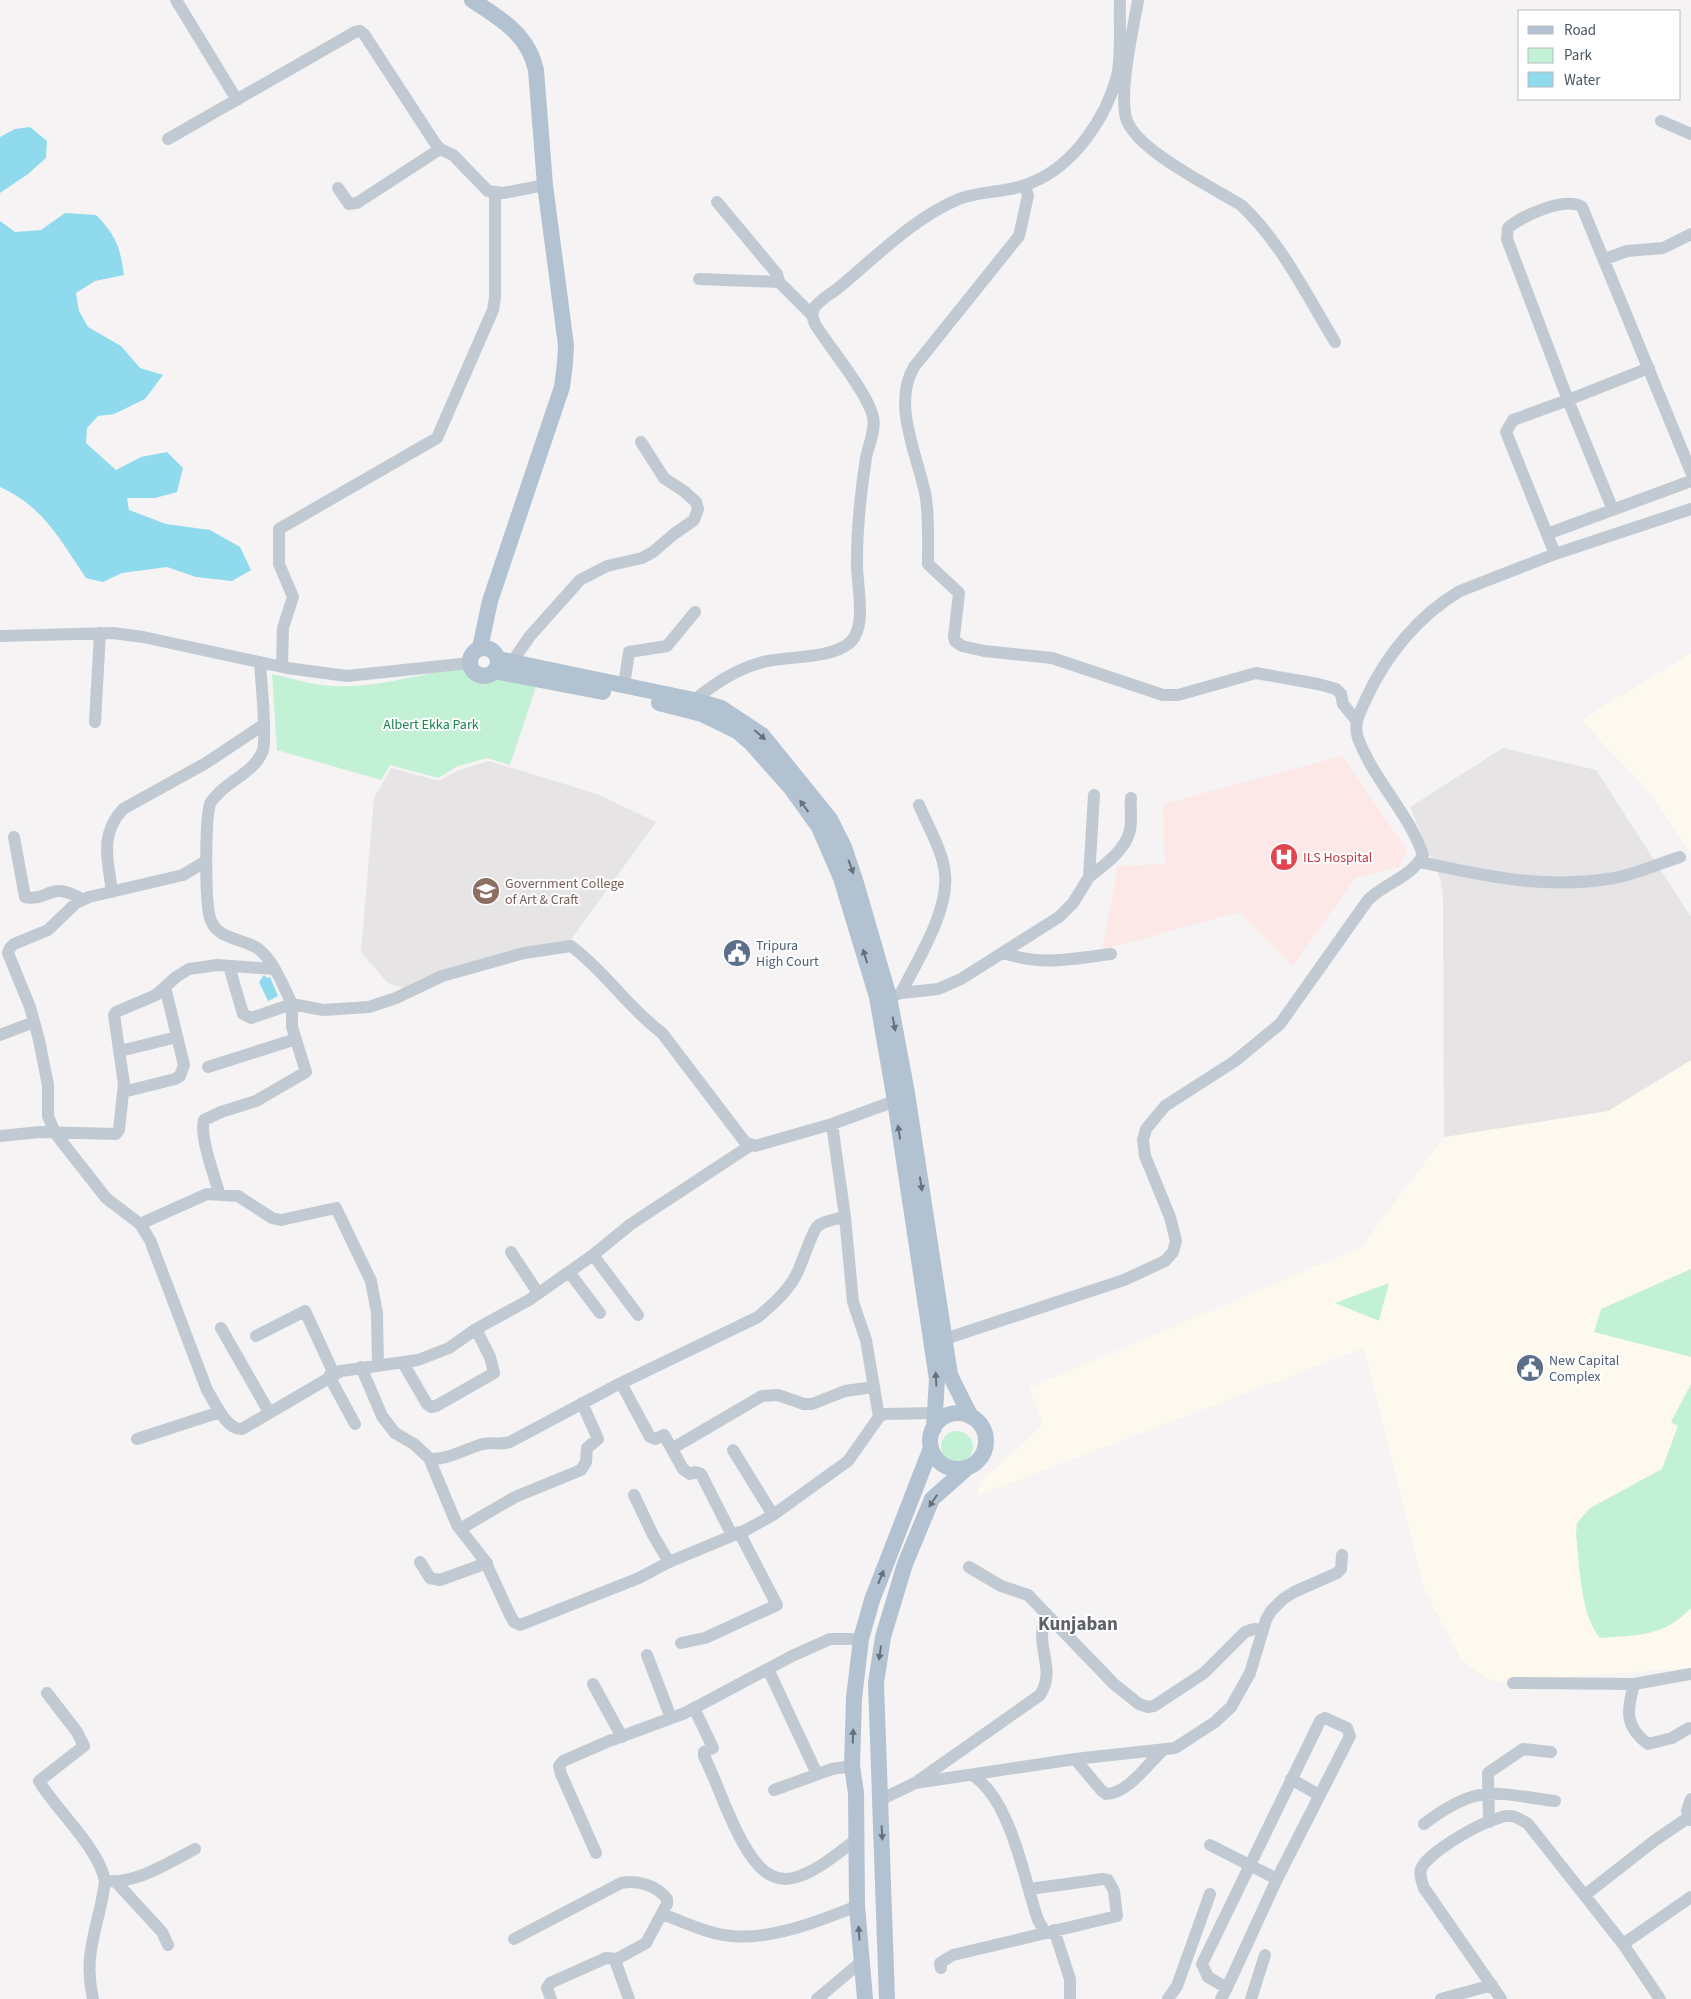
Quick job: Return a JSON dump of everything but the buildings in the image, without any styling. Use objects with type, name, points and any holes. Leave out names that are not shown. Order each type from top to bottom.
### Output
[{"type":"main road","points":[[472,0],[512,28],[533,56],[536,70],[545,186],[566,345],[566,364],[562,387],[490,601],[480,648]]},
{"type":"main road","points":[[887,1999],[876,1683],[883,1637],[905,1564],[932,1498],[968,1467],[976,1463],[985,1447],[983,1430],[972,1417],[950,1375],[907,1092],[895,995],[844,847],[830,819],[762,736],[721,708],[694,700],[624,685],[501,664],[486,675],[477,674],[470,663],[474,652],[480,648],[489,649],[501,664],[702,714],[737,731],[763,756],[791,788],[819,827],[832,852],[877,997],[895,1101],[937,1379],[934,1420],[930,1441],[931,1448],[941,1464],[949,1468],[968,1467]]},
{"type":"main road","points":[[934,1420],[939,1421],[954,1414],[972,1417]]},
{"type":"main road","points":[[865,1999],[857,1906],[856,1793],[852,1766],[854,1698],[861,1639],[872,1600],[931,1448]]},
{"type":"street","points":[[176,0],[237,100]]},
{"type":"street","points":[[812,315],[819,301],[932,214],[957,200],[975,194],[1025,185],[1057,168],[1080,145],[1100,116],[1118,74],[1120,0]]},
{"type":"street","points":[[1138,0],[1124,89],[1126,117],[1132,130],[1145,146],[1241,205],[1253,216],[1292,272],[1335,342]]},
{"type":"street","points":[[168,139],[354,32],[360,31],[364,34],[440,149],[453,155],[482,186],[495,193],[545,186]]},
{"type":"street","points":[[1661,121],[1691,134]]},
{"type":"street","points":[[338,188],[350,204],[357,203],[440,149]]},
{"type":"street","points":[[1025,185],[1028,196],[1019,236],[914,368],[906,388],[909,428],[926,499],[928,564],[959,593],[955,641],[962,646],[984,651],[1052,658],[1170,696],[1256,673],[1318,684],[1336,689],[1341,694],[1343,704],[1356,720]]},
{"type":"street","points":[[282,667],[283,628],[293,597],[279,564],[279,529],[437,438],[493,310],[495,297],[495,193]]},
{"type":"street","points":[[694,700],[735,671],[764,662],[837,650],[848,644],[857,635],[860,622],[857,560],[859,531],[864,471],[874,423],[865,399],[821,334],[812,315],[779,282],[777,274],[718,202]]},
{"type":"street","points":[[1613,510],[1568,400],[1507,239],[1508,228],[1517,220],[1563,203],[1576,202],[1586,213],[1691,472]]},
{"type":"street","points":[[1605,259],[1626,251],[1663,248],[1691,234]]},
{"type":"street","points":[[699,279],[779,282]]},
{"type":"street","points":[[1555,554],[1506,432],[1513,420],[1649,368]]},
{"type":"street","points":[[501,664],[530,636],[580,580],[606,566],[642,558],[653,552],[694,520],[698,509],[696,502],[664,478],[641,442]]},
{"type":"street","points":[[1547,534],[1691,481]]},
{"type":"street","points":[[945,1338],[1124,1280],[1165,1261],[1173,1252],[1176,1241],[1170,1218],[1145,1156],[1143,1140],[1146,1129],[1165,1106],[1235,1061],[1280,1024],[1368,900],[1376,892],[1408,873],[1420,862],[1423,855],[1418,839],[1369,763],[1357,736],[1356,720],[1377,674],[1405,639],[1436,607],[1460,591],[1555,554],[1691,509]]},
{"type":"street","points":[[624,685],[629,652],[667,646],[695,612]]},
{"type":"street","points":[[0,636],[100,633],[143,636],[260,663],[347,676],[470,663]]},
{"type":"street","points":[[95,722],[100,633]]},
{"type":"street","points":[[219,1194],[202,1125],[204,1120],[221,1112],[256,1101],[303,1074],[306,1068],[292,1026],[292,1004],[274,969],[261,951],[253,945],[222,934],[214,928],[210,917],[206,862],[210,804],[217,794],[244,773],[262,750],[263,725],[260,663]]},
{"type":"street","points":[[112,892],[107,836],[116,816],[123,809],[206,763],[263,725]]},
{"type":"street","points":[[1089,877],[1094,795]]},
{"type":"street","points":[[895,995],[938,989],[962,979],[1059,917],[1073,904],[1089,877],[1111,859],[1126,840],[1130,830],[1130,798]]},
{"type":"street","points":[[895,995],[932,929],[944,889],[945,875],[942,860],[919,805]]},
{"type":"street","points":[[14,837],[25,897],[61,890],[70,892],[83,900]]},
{"type":"street","points":[[1420,862],[1508,880],[1556,884],[1615,878],[1680,857]]},
{"type":"street","points":[[206,862],[183,875],[112,892],[76,903],[48,930],[10,948],[8,953],[19,976],[46,1066],[48,1116],[54,1133],[106,1198],[140,1224],[150,1240],[207,1390],[220,1412],[233,1427],[239,1429],[332,1375],[361,1367],[418,1360],[449,1348],[476,1329],[538,1294],[631,1224],[751,1145]]},
{"type":"street","points":[[229,966],[243,1014],[251,1018],[292,1004],[323,1010],[369,1007],[396,998],[442,976],[524,953],[571,946],[593,962],[647,1021],[662,1033],[745,1142],[751,1145],[755,1146],[832,1124],[895,1101]]},
{"type":"street","points":[[1004,953],[1023,960],[1040,962],[1111,954]]},
{"type":"street","points":[[0,1136],[54,1133],[116,1134],[119,1130],[123,1092],[120,1051],[114,1015],[116,1012],[156,995],[189,969],[217,965],[274,969]]},
{"type":"street","points":[[123,1092],[180,1076],[184,1065],[165,987]]},
{"type":"street","points":[[0,1035],[34,1022]]},
{"type":"street","points":[[120,1051],[177,1037]]},
{"type":"street","points":[[208,1067],[296,1039]]},
{"type":"street","points":[[832,1124],[845,1217],[853,1302],[866,1340],[880,1417]]},
{"type":"street","points":[[140,1224],[198,1196],[219,1194],[245,1199],[272,1218],[281,1220],[336,1208],[371,1281],[376,1313],[378,1365]]},
{"type":"street","points":[[429,1458],[439,1458],[485,1444],[498,1445],[510,1442],[621,1383],[758,1316],[774,1304],[795,1278],[806,1255],[813,1232],[818,1225],[845,1217]]},
{"type":"street","points":[[511,1252],[538,1294]]},
{"type":"street","points":[[592,1255],[638,1315]]},
{"type":"street","points":[[569,1272],[600,1313]]},
{"type":"street","points":[[256,1336],[304,1311],[355,1424]]},
{"type":"street","points":[[221,1328],[269,1412]]},
{"type":"street","points":[[403,1363],[427,1404],[431,1407],[436,1406],[494,1373],[490,1358],[476,1329]]},
{"type":"street","points":[[361,1367],[382,1416],[395,1433],[414,1444],[429,1458],[460,1529],[487,1564],[510,1615],[514,1622],[520,1625],[639,1578],[669,1562],[736,1534],[773,1515],[848,1461],[880,1417],[885,1414],[934,1420]]},
{"type":"street","points":[[621,1383],[650,1437],[656,1439],[664,1435],[684,1470],[690,1474],[695,1472],[701,1474],[777,1605],[706,1638],[681,1644]]},
{"type":"street","points":[[673,1448],[762,1396],[778,1395],[804,1404],[812,1404],[845,1391],[874,1387]]},
{"type":"street","points":[[460,1529],[514,1497],[580,1470],[586,1462],[587,1448],[598,1439],[582,1403]]},
{"type":"street","points":[[137,1439],[220,1412]]},
{"type":"street","points":[[732,1450],[773,1515]]},
{"type":"street","points":[[634,1496],[669,1562]]},
{"type":"street","points":[[915,1783],[972,1776],[1075,1759],[1162,1751],[1184,1743],[1214,1722],[1231,1707],[1250,1673],[1262,1630],[1271,1611],[1283,1599],[1337,1573],[1341,1569],[1342,1555]]},
{"type":"street","points":[[420,1562],[430,1578],[440,1580],[487,1564]]},
{"type":"street","points":[[970,1568],[1001,1586],[1028,1595],[1114,1684],[1139,1704],[1148,1707],[1154,1706],[1204,1673],[1246,1632],[1254,1629],[1262,1630]]},
{"type":"street","points":[[880,1800],[915,1783],[1040,1695],[1045,1687],[1047,1677],[1042,1636],[1046,1612]]},
{"type":"street","points":[[596,1853],[559,1766],[563,1761],[694,1708],[830,1639],[861,1639]]},
{"type":"street","points":[[647,1655],[671,1718]]},
{"type":"street","points":[[768,1669],[817,1774]]},
{"type":"street","points":[[1513,1683],[1634,1684],[1691,1674]]},
{"type":"street","points":[[593,1684],[622,1736]]},
{"type":"street","points":[[1634,1684],[1628,1712],[1636,1733],[1642,1740],[1648,1744],[1656,1743],[1689,1728]]},
{"type":"street","points":[[47,1693],[78,1732],[84,1746],[39,1781],[85,1843],[110,1882],[162,1932],[168,1945]]},
{"type":"street","points":[[694,1708],[713,1748],[704,1752],[704,1756],[744,1842],[758,1865],[767,1873],[780,1879],[794,1878],[823,1863],[856,1840]]},
{"type":"street","points":[[1325,1718],[1347,1728],[1350,1736],[1277,1879],[1224,1993],[1208,1977],[1202,1964],[1291,1779],[1321,1719],[1325,1718]]},
{"type":"street","points":[[1489,1822],[1488,1773],[1524,1749],[1551,1752]]},
{"type":"street","points":[[1075,1759],[1101,1790],[1106,1794],[1112,1794],[1127,1785],[1162,1751]]},
{"type":"street","points":[[774,1790],[817,1774],[852,1766]]},
{"type":"street","points":[[972,1776],[979,1780],[988,1791],[1003,1816],[1038,1920],[1049,1931],[1070,1979],[1070,1999]]},
{"type":"street","points":[[1291,1779],[1319,1795]]},
{"type":"street","points":[[1424,1824],[1453,1804],[1488,1792],[1555,1801]]},
{"type":"street","points":[[1584,1895],[1654,1841],[1690,1819],[1687,1811],[1691,1799]]},
{"type":"street","points":[[1502,1999],[1424,1888],[1420,1878],[1421,1869],[1426,1860],[1439,1850],[1489,1822],[1510,1816],[1528,1824],[1623,1944],[1660,1999]]},
{"type":"street","points":[[1210,1845],[1277,1879]]},
{"type":"street","points":[[110,1882],[152,1870],[195,1849]]},
{"type":"street","points":[[941,1968],[940,1962],[944,1958],[1049,1931],[1117,1917],[1114,1891],[1111,1884],[1102,1878],[1029,1889]]},
{"type":"street","points":[[514,1939],[621,1883],[636,1880],[664,1895],[667,1904],[646,1943],[617,1959],[606,1958],[550,1983],[547,1988],[551,1999]]},
{"type":"street","points":[[93,1999],[90,1952],[110,1882]]},
{"type":"street","points":[[1168,1999],[1177,1986],[1210,1894]]},
{"type":"street","points":[[1623,1944],[1691,1897]]},
{"type":"street","points":[[662,1914],[722,1934],[750,1937],[808,1924],[857,1906]]},
{"type":"street","points":[[1251,1999],[1265,1955]]},
{"type":"street","points":[[617,1959],[616,1963],[629,1999]]},
{"type":"street","points":[[817,1999],[861,1962]]},
{"type":"street","points":[[1441,1999],[1492,1985]]},
{"type":"shaded area","points":[[1691,653],[1691,854],[1648,791],[1581,720]]},
{"type":"shaded area","points":[[1503,748],[1596,770],[1691,917],[1691,1060],[1608,1111],[1444,1137],[1443,896],[1441,881],[1410,807]]},
{"type":"shaded area","name":"ILS Hospital","points":[[1342,756],[1407,850],[1399,867],[1355,878],[1293,966],[1239,912],[1102,950],[1118,866],[1165,864],[1163,804]]},
{"type":"shaded area","name":"Government College of Art & Craft","points":[[489,761],[597,794],[656,822],[570,941],[403,988],[388,983],[361,952],[374,798],[391,768],[439,781],[459,770]]},
{"type":"shaded area","name":"New Capital Complex","points":[[1691,1060],[1691,1668],[1494,1682],[1463,1662],[1424,1590],[1364,1348],[977,1496],[979,1483],[1043,1425],[1029,1388],[1361,1247],[1444,1137],[1608,1111]]},
{"type":"green space","name":"Albert Ekka Park","points":[[484,667],[538,681],[510,765],[487,758],[458,766],[438,778],[390,765],[381,780],[277,750],[272,674],[317,684],[351,686],[389,682],[465,668]]},
{"type":"green space","points":[[1691,1269],[1691,1357],[1594,1332],[1601,1309]]},
{"type":"green space","points":[[1389,1283],[1379,1321],[1335,1303]]},
{"type":"green space","points":[[1691,1384],[1691,1608],[1671,1624],[1649,1633],[1600,1638],[1588,1616],[1582,1590],[1576,1535],[1577,1523],[1590,1508],[1662,1469],[1678,1426],[1671,1422]]},
{"type":"green space","points":[[957,1431],[969,1435],[973,1447],[969,1459],[957,1463],[945,1459],[941,1447],[945,1435]]},
{"type":"water","points":[[30,127],[47,141],[46,158],[28,174],[0,193],[0,137],[15,129]]},
{"type":"water","points":[[65,213],[96,215],[113,235],[121,257],[124,275],[95,281],[76,293],[79,311],[88,327],[121,346],[140,368],[163,375],[145,399],[114,414],[98,416],[87,428],[86,443],[116,470],[141,457],[167,452],[183,468],[177,492],[155,498],[127,498],[129,510],[166,524],[210,530],[240,547],[251,570],[232,581],[196,577],[167,567],[122,573],[103,582],[86,578],[59,538],[40,515],[28,504],[0,487],[0,221],[15,232],[41,230]]},
{"type":"water","points":[[264,975],[267,978],[270,977],[278,996],[268,1001],[259,982]]},
{"type":"place","name":"ILS Hospital","points":[[1284,857]]},
{"type":"place","name":"Government College of Art & Craft","points":[[486,891]]},
{"type":"place","name":"Tripura High Court","points":[[737,953]]},
{"type":"place","name":"New Capital Complex","points":[[1530,1368]]},
{"type":"district","name":"Kunjaban","points":[[1078,1623]]}]
